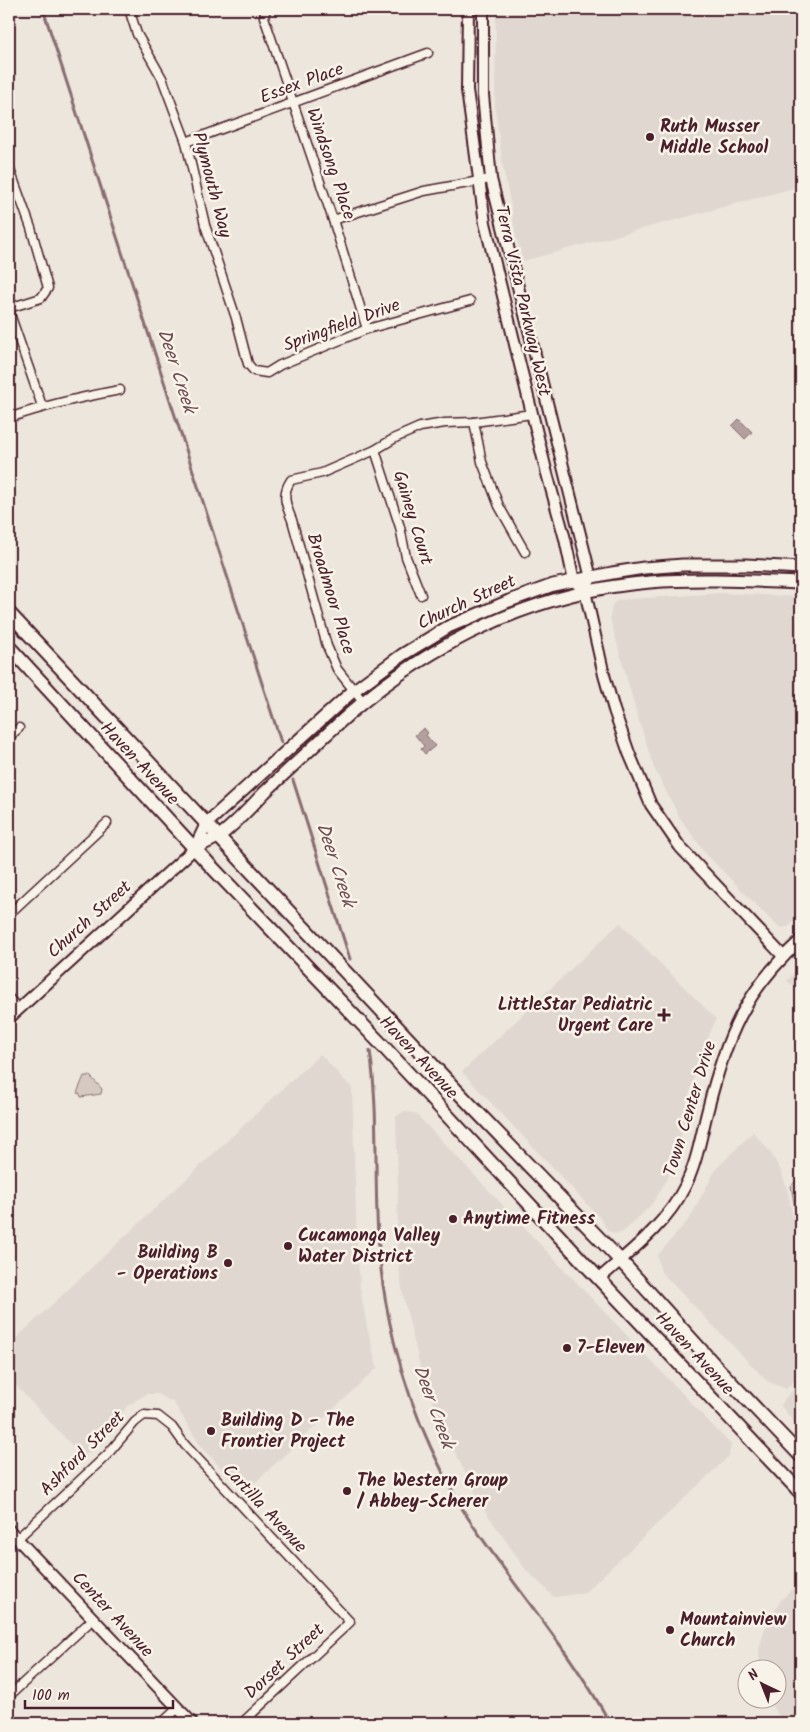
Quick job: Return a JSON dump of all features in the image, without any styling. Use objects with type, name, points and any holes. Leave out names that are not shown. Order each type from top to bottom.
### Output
[{"type":"main road","name":"Church Street","points":[[195,848],[208,824],[353,691],[402,654],[448,627],[552,585],[644,568],[683,565],[746,565],[801,568]]},
{"type":"main road","name":"Church Street","points":[[195,848],[219,836],[363,702],[416,663],[463,636],[497,620],[534,606],[585,591],[650,582],[801,583]]},
{"type":"main road","name":"Haven Avenue","points":[[9,613],[456,1091],[620,1260],[721,1372],[801,1456]]},
{"type":"main road","name":"Haven Avenue","points":[[9,647],[73,718],[801,1493]]},
{"type":"street","name":"Plymouth Way","points":[[129,9],[137,34],[162,78],[186,142],[204,225],[236,318],[248,364],[254,371]]},
{"type":"street","name":"Windsong Place","points":[[266,9],[264,17],[333,220],[367,329]]},
{"type":"street","name":"Terra Vista Parkway West","points":[[468,9],[467,90],[485,223],[532,414],[566,538],[574,581]]},
{"type":"street","name":"Terra Vista Parkway West","points":[[483,9],[483,95],[492,178],[591,578]]},
{"type":"street","name":"Essex Place","points":[[186,142],[428,53]]},
{"type":"street","points":[[9,168],[31,228],[48,288],[41,298],[9,309],[42,406]]},
{"type":"street","points":[[333,220],[424,191],[492,178]]},
{"type":"street","name":"Springfield Drive","points":[[254,371],[267,373],[280,365],[367,329],[470,301]]},
{"type":"street","points":[[9,418],[42,406],[120,390]]},
{"type":"street","points":[[375,450],[395,438],[420,427],[532,414]]},
{"type":"street","points":[[474,422],[482,462],[499,506],[525,552]]},
{"type":"street","name":"Broadmoor Place","points":[[363,702],[337,669],[327,646],[292,520],[285,502],[286,488],[291,480],[322,473],[375,450]]},
{"type":"street","name":"Gainey Court","points":[[375,450],[400,527],[406,557],[421,595]]},
{"type":"street","points":[[585,591],[591,578]]},
{"type":"street","points":[[574,581],[585,591],[604,676],[614,710],[629,753],[651,805],[680,847],[783,956]]},
{"type":"street","points":[[9,737],[19,728]]},
{"type":"street","points":[[9,914],[106,823]]},
{"type":"street","name":"Church Street","points":[[9,1018],[195,848]]},
{"type":"street","name":"Town Center Drive","points":[[599,1279],[660,1222],[676,1203],[685,1188],[696,1160],[717,1070],[731,1033],[753,994],[783,956],[801,940]]},
{"type":"street","points":[[9,998],[18,1009]]},
{"type":"street","name":"Ashford Street","points":[[13,1538],[108,1455],[135,1422],[144,1415],[158,1416]]},
{"type":"street","name":"Cartilla Avenue","points":[[158,1416],[172,1427],[185,1446],[350,1622]]},
{"type":"street","name":"Center Avenue","points":[[9,1530],[13,1538],[192,1723]]},
{"type":"street","points":[[9,1696],[93,1619]]},
{"type":"street","name":"Dorset Street","points":[[242,1723],[350,1622]]},
{"type":"street","points":[[162,1723],[178,1708]]},
{"type":"shaded area","name":"Ruth Musser Middle School","points":[[496,9],[801,9],[801,186],[523,261],[515,233],[503,167],[495,107]]},
{"type":"shaded area","points":[[739,419],[752,432],[745,439],[732,426]]},
{"type":"shaded area","points":[[722,593],[801,597],[801,916],[789,926],[782,928],[775,924],[706,854],[680,818],[654,768],[610,618],[612,605],[618,600]]},
{"type":"shaded area","points":[[424,728],[428,733],[426,735],[435,746],[425,754],[421,749],[424,746],[415,735]]},
{"type":"shaded area","points":[[620,923],[716,1019],[702,1052],[687,1102],[684,1125],[668,1177],[648,1208],[623,1232],[616,1234],[608,1231],[601,1219],[462,1072]]},
{"type":"shaded area","points":[[801,965],[801,992],[787,981]]},
{"type":"shaded area","name":"Cucamonga Valley Water District","points":[[320,1054],[352,1088],[360,1288],[377,1368],[245,1492],[202,1448],[174,1403],[158,1394],[146,1394],[127,1406],[112,1428],[83,1457],[9,1378],[9,1345]]},
{"type":"shaded area","points":[[84,1076],[90,1076],[102,1089],[101,1094],[81,1097],[77,1093]]},
{"type":"shaded area","points":[[404,1111],[416,1114],[731,1445],[729,1456],[584,1593],[554,1597],[526,1570],[481,1505],[453,1448],[423,1379],[403,1295],[397,1253],[396,1117]]},
{"type":"shaded area","points":[[753,1132],[770,1152],[781,1171],[788,1192],[793,1219],[801,1236],[801,1375],[786,1389],[767,1381],[661,1272],[657,1256],[690,1218],[716,1169]]},
{"type":"shaded area","points":[[801,1176],[801,1233],[791,1186]]},
{"type":"shaded area","points":[[801,1382],[801,1431],[781,1406],[785,1398]]},
{"type":"shaded area","points":[[801,1581],[801,1723],[784,1723],[775,1710],[788,1710],[788,1660],[760,1660],[759,1650],[764,1631],[781,1600]]},
{"type":"waterway","name":"Deer Creek","points":[[43,9],[281,742]]},
{"type":"waterway","name":"Deer Creek","points":[[293,780],[350,959]]},
{"type":"waterway","name":"Deer Creek","points":[[370,1051],[373,1074],[380,1263],[395,1344],[411,1398],[431,1448],[463,1510],[560,1644],[610,1723]]},
{"type":"place","name":"Ruth Musser Middle School","points":[[650,137]]},
{"type":"place","name":"LittleStar Pediatric Urgent Care","points":[[664,1015]]},
{"type":"place","name":"Anytime Fitness","points":[[453,1219]]},
{"type":"place","name":"Cucamonga Valley Water District","points":[[288,1246]]},
{"type":"place","name":"Building B - Operations","points":[[228,1263]]},
{"type":"place","name":"7-Eleven","points":[[567,1348]]},
{"type":"place","name":"Building D - The Frontier Project","points":[[211,1431]]},
{"type":"place","name":"The Western Group / Abbey-Scherer","points":[[347,1491]]},
{"type":"place","name":"Mountainview Church","points":[[670,1630]]}]
